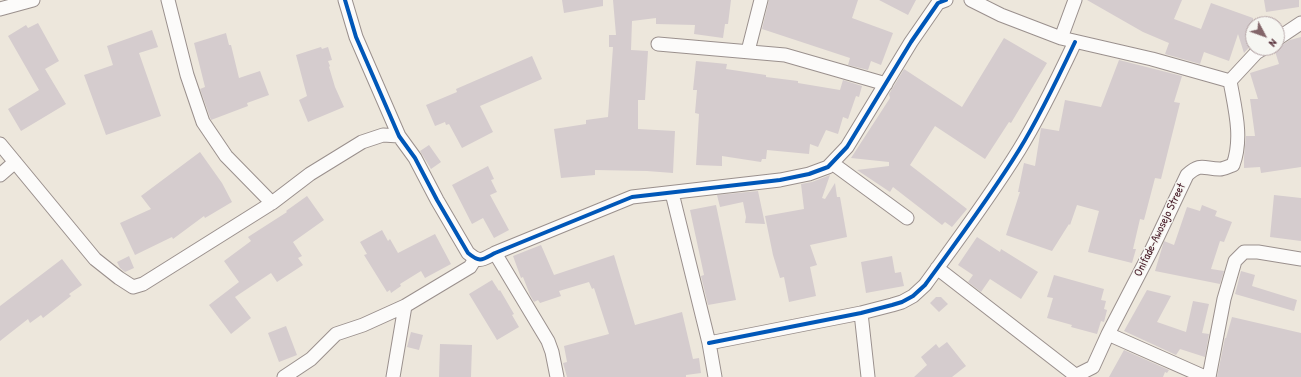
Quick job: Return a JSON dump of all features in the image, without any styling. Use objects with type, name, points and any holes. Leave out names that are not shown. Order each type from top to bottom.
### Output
[{"type":"street","points":[[0,9],[33,0]]},
{"type":"street","points":[[168,0],[187,75],[203,122],[226,156],[272,203]]},
{"type":"street","points":[[345,0],[356,37],[399,136],[415,158],[437,200],[468,253],[475,259],[482,260],[495,253],[632,197],[780,180],[810,174],[828,167],[847,147],[911,42],[938,3],[946,0]]},
{"type":"street","points":[[748,51],[761,0]]},
{"type":"street","points":[[971,0],[1001,15],[1061,38],[1152,59],[1230,81],[1253,56]]},
{"type":"street","points":[[1061,38],[1075,0]]},
{"type":"street","points":[[1285,34],[1301,23]]},
{"type":"street","points":[[709,342],[860,313],[902,302],[913,296],[925,285],[992,192],[1020,149],[1054,86],[1075,42]]},
{"type":"street","points":[[658,44],[785,55],[886,84]]},
{"type":"street","name":"Onifade-Awosejo Street","points":[[1074,376],[1093,367],[1187,176],[1193,170],[1201,167],[1221,169],[1233,165],[1237,155],[1238,125],[1230,81]]},
{"type":"street","points":[[0,144],[95,259],[133,287],[143,284],[272,203],[310,174],[362,142],[384,135],[399,136]]},
{"type":"street","points":[[0,175],[15,162]]},
{"type":"street","points":[[832,163],[907,218]]},
{"type":"street","points":[[672,193],[709,342],[715,377]]},
{"type":"street","points":[[1209,377],[1224,299],[1234,261],[1244,252],[1258,252],[1301,259]]},
{"type":"street","points":[[495,253],[548,341],[552,352],[557,377]]},
{"type":"street","points":[[284,377],[311,359],[336,334],[362,325],[405,306],[470,267],[475,259]]},
{"type":"street","points":[[937,268],[1074,376]]},
{"type":"street","points":[[393,377],[405,306]]},
{"type":"street","points":[[860,313],[868,377]]},
{"type":"street","points":[[1108,334],[1205,377]]},
{"type":"building","points":[[562,0],[603,0],[603,6],[564,13]]},
{"type":"building","points":[[613,0],[731,0],[728,24],[725,24],[723,38],[694,34],[695,25],[656,24],[656,18],[632,21],[631,50],[648,51],[645,100],[638,100],[638,129],[675,131],[673,173],[595,170],[595,175],[561,178],[554,129],[586,124],[586,120],[608,117],[613,47],[609,47],[609,35],[616,35]]},
{"type":"building","points":[[769,0],[858,0],[852,18],[893,33],[881,65],[871,61],[868,70],[848,65],[850,58],[762,29]]},
{"type":"building","points":[[879,0],[916,0],[908,15]]},
{"type":"building","points":[[1087,0],[1182,0],[1174,19],[1201,29],[1211,3],[1247,16],[1245,16],[1245,52],[1244,53],[1238,34],[1229,61],[1204,52],[1200,64],[1165,54],[1169,43],[1143,32]]},
{"type":"building","points":[[1264,0],[1299,0],[1299,7],[1266,12]]},
{"type":"building","points":[[38,23],[59,61],[45,69],[66,104],[21,131],[8,109],[39,90],[8,36],[26,25],[28,28]]},
{"type":"building","points":[[152,30],[158,47],[139,53],[161,116],[106,135],[84,75],[113,65],[107,46]]},
{"type":"building","points":[[226,33],[229,45],[231,45],[239,78],[260,71],[269,95],[247,103],[248,106],[211,120],[200,89],[205,87],[194,43]]},
{"type":"building","points":[[1301,37],[1301,167],[1261,173],[1260,167],[1244,168],[1246,136],[1255,136],[1250,99],[1258,99],[1250,73],[1279,64],[1276,56],[1285,56],[1285,43]]},
{"type":"building","points":[[1004,38],[1047,63],[1011,123],[1009,122],[985,159],[935,126],[910,165],[967,209],[952,227],[945,222],[942,225],[893,187],[890,192],[857,170],[889,166],[889,162],[851,158],[890,98],[889,94],[904,69],[962,107]]},
{"type":"building","points":[[321,47],[322,49],[328,47],[332,60],[328,61],[329,67],[335,87],[344,107],[308,122],[299,100],[307,96],[296,55]]},
{"type":"building","points":[[532,56],[542,79],[480,106],[493,132],[462,148],[449,124],[446,125],[445,122],[435,126],[426,105],[457,92],[456,89]]},
{"type":"building","points":[[1119,60],[1182,76],[1174,102],[1180,103],[1161,179],[1155,178],[1144,220],[1140,219],[1133,249],[1136,249],[1132,263],[1088,252],[1099,211],[1077,205],[1070,225],[1069,224],[1052,251],[1006,235],[1020,192],[1018,192],[1024,163],[1035,166],[1041,128],[1059,131],[1065,100],[1101,107]]},
{"type":"building","points":[[696,61],[727,64],[726,69],[766,75],[766,77],[798,81],[798,83],[840,90],[843,80],[862,86],[859,97],[856,96],[848,119],[843,117],[838,134],[826,130],[818,147],[810,144],[809,154],[767,150],[766,159],[762,159],[761,162],[722,156],[722,166],[696,165],[699,114],[695,113],[697,90],[693,90]]},
{"type":"building","points":[[429,145],[441,162],[431,169],[420,151]]},
{"type":"building","points":[[200,152],[222,183],[232,202],[205,218],[204,216],[173,239],[172,237],[135,255],[120,223],[151,209],[141,196]]},
{"type":"building","points":[[488,166],[494,179],[491,180],[497,192],[490,195],[509,230],[494,238],[483,218],[472,224],[452,185]]},
{"type":"building","points":[[830,175],[822,198],[825,199],[835,183],[837,197],[840,197],[847,237],[810,245],[817,265],[810,267],[816,296],[789,302],[784,277],[780,278],[773,255],[765,216],[804,209],[801,184],[812,182]]},
{"type":"building","points":[[758,191],[765,224],[745,223],[746,217],[743,202],[720,207],[717,195]]},
{"type":"building","points":[[1274,195],[1301,198],[1301,241],[1270,237]]},
{"type":"building","points":[[307,196],[324,220],[293,242],[302,256],[298,258],[303,265],[277,282],[271,273],[235,297],[251,318],[231,334],[209,305],[239,282],[224,261],[251,241],[248,237],[287,212],[286,211]]},
{"type":"building","points":[[716,205],[736,300],[708,305],[701,276],[704,275],[690,210]]},
{"type":"building","points":[[1202,205],[1217,211],[1215,216],[1232,222],[1224,242],[1220,241],[1211,269],[1224,271],[1220,284],[1155,271],[1164,241],[1174,245],[1187,207],[1200,211]]},
{"type":"building","points":[[382,230],[388,241],[390,239],[398,253],[435,234],[451,264],[425,278],[421,271],[400,284],[401,286],[391,293],[390,290],[387,292],[364,255],[367,254],[360,242]]},
{"type":"building","points":[[977,237],[1000,252],[1001,249],[1038,272],[1021,299],[990,279],[981,292],[968,282],[973,275],[958,265]]},
{"type":"building","points":[[541,245],[554,275],[614,255],[635,325],[682,312],[693,359],[699,358],[701,373],[686,375],[686,377],[567,377],[563,363],[567,362],[564,346],[609,334],[594,288],[592,289],[589,282],[559,291],[561,296],[540,303],[538,300],[534,302],[523,277],[521,278],[513,256]]},
{"type":"building","points":[[129,256],[134,268],[125,272],[120,268],[117,262]]},
{"type":"building","points":[[892,256],[895,273],[901,272],[904,286],[866,293],[861,262]]},
{"type":"building","points":[[62,259],[82,285],[69,294],[71,296],[43,318],[41,315],[30,323],[28,319],[0,341],[0,306]]},
{"type":"building","points":[[1241,271],[1255,275],[1252,286],[1297,300],[1294,311],[1235,294]]},
{"type":"building","points":[[1054,275],[1104,289],[1101,300],[1106,301],[1104,309],[1107,310],[1104,322],[1101,321],[1097,334],[1071,327],[1072,325],[1047,318],[1053,298],[1047,297]]},
{"type":"building","points":[[492,280],[499,291],[500,290],[514,314],[512,315],[519,327],[497,340],[469,294]]},
{"type":"building","points":[[1147,290],[1171,296],[1157,322],[1186,332],[1193,301],[1209,304],[1202,333],[1209,334],[1205,357],[1180,349],[1176,355],[1124,331]]},
{"type":"building","points":[[936,297],[941,297],[948,304],[939,312],[930,303]]},
{"type":"building","points":[[1232,317],[1301,333],[1301,377],[1217,377],[1225,338]]},
{"type":"building","points":[[286,326],[297,355],[279,362],[268,333]]},
{"type":"building","points":[[411,332],[423,335],[419,350],[407,347]]},
{"type":"building","points":[[947,342],[966,366],[952,377],[914,377],[927,365],[921,357],[936,344],[939,348]]},
{"type":"building","points":[[440,344],[472,345],[471,377],[439,377]]},
{"type":"building","points":[[1124,350],[1169,370],[1167,373],[1165,372],[1163,377],[1109,377]]},
{"type":"cycle path","points":[[345,0],[356,37],[399,136],[415,158],[437,200],[468,253],[478,259],[487,257],[632,197],[780,180],[809,174],[828,167],[847,147],[911,42],[938,3],[946,0]]},
{"type":"cycle path","points":[[709,343],[861,313],[902,302],[913,296],[925,285],[997,185],[1027,137],[1075,42]]}]
